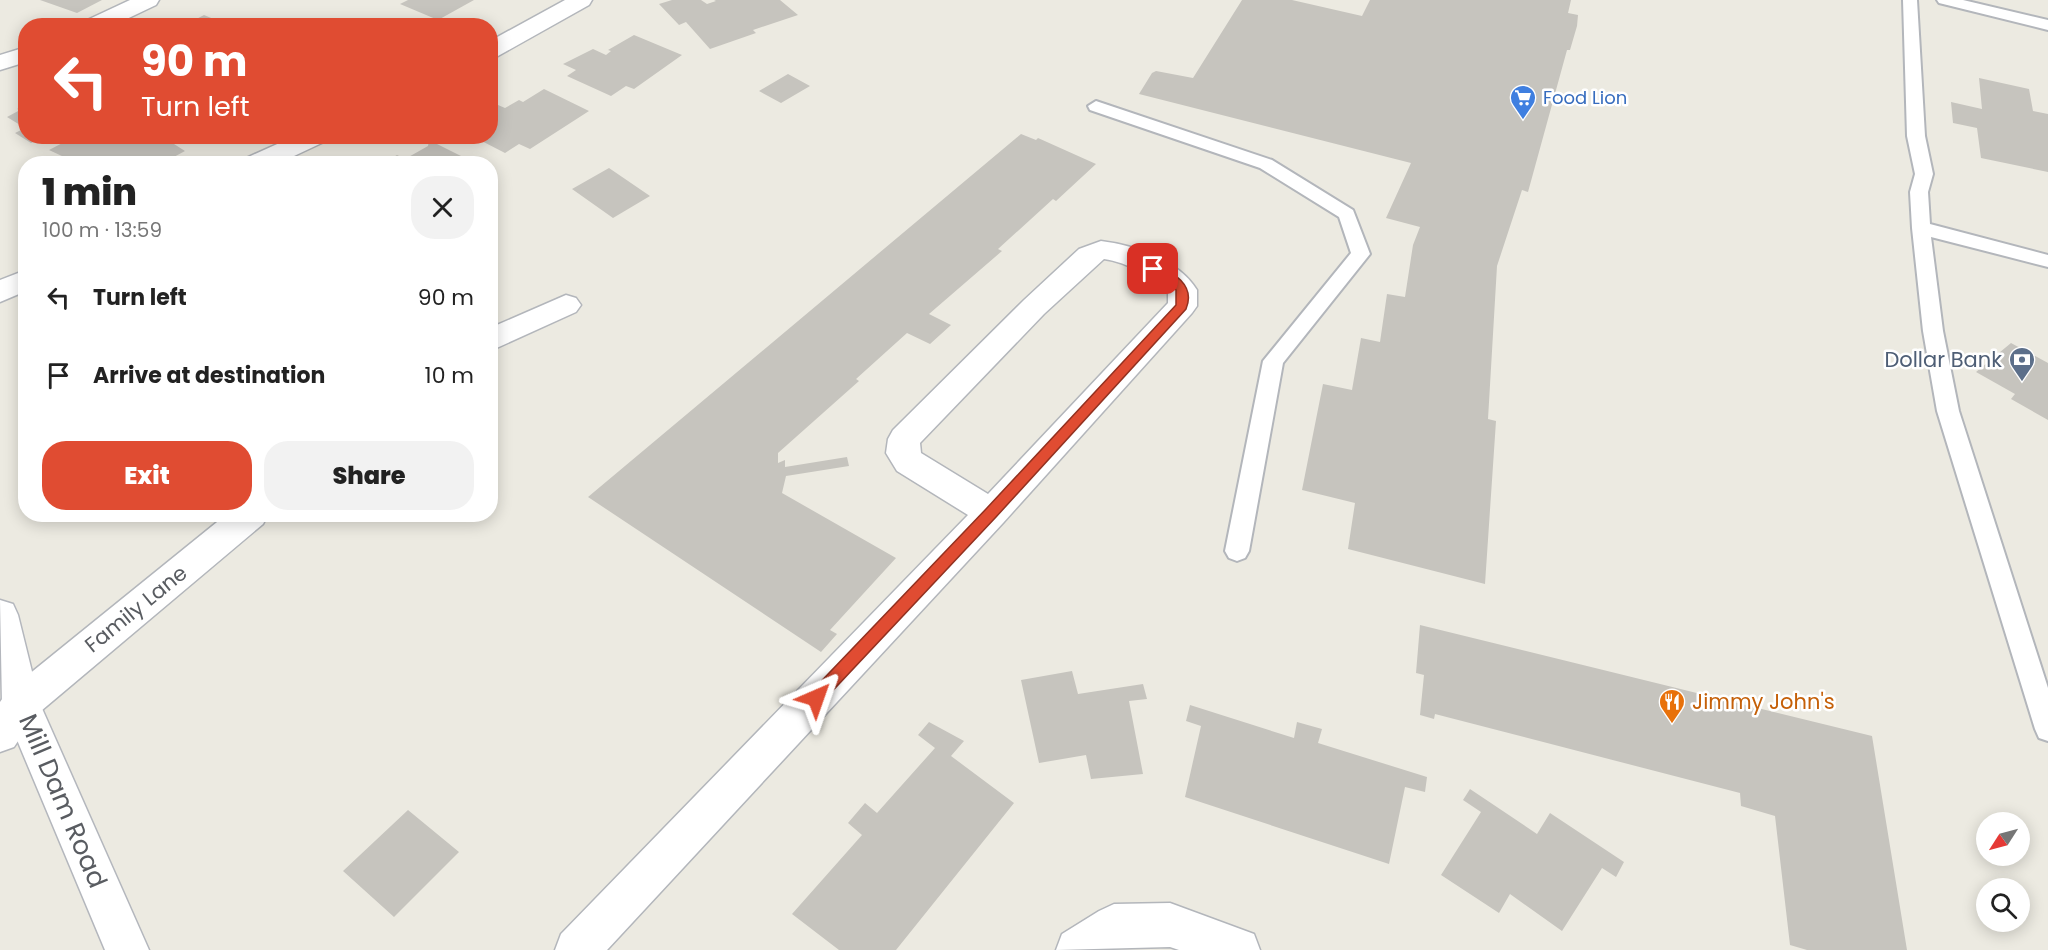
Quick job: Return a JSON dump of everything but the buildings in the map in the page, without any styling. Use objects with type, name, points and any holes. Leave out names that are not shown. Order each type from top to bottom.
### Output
[{"type":"street","points":[[110,18],[148,0]]},
{"type":"street","points":[[498,47],[581,0]]},
{"type":"street","points":[[0,63],[18,57]]},
{"type":"street","points":[[273,156],[299,144]]},
{"type":"street","points":[[577,950],[991,513],[1182,306],[1182,290],[1172,278],[1114,251],[1101,250],[1089,255],[1034,307],[904,439],[902,453],[909,462],[991,513]]},
{"type":"street","points":[[0,292],[18,283]]},
{"type":"street","points":[[498,337],[566,305]]},
{"type":"street","name":"Family Lane","points":[[11,719],[242,522]]},
{"type":"street","name":"Mill Dam Road","points":[[0,615],[11,719],[127,950]]},
{"type":"street","points":[[1078,950],[1114,926],[1170,925],[1238,950]]},
{"type":"lane","points":[[1910,0],[1916,136],[1923,174],[1919,192],[1921,228],[1933,331],[1948,411],[2048,729]]},
{"type":"lane","points":[[1944,0],[2048,25]]},
{"type":"lane","points":[[1096,106],[1266,164],[1347,214],[1361,254],[1273,361],[1237,551]]},
{"type":"lane","points":[[1921,228],[2048,261]]},
{"type":"place","name":"Food Lion","points":[[1523,121]]},
{"type":"place","name":"Dollar Bank","points":[[2022,383]]},
{"type":"place","name":"Jimmy John's","points":[[1672,725]]},
{"type":"route","points":[[816,698],[1182,306],[1182,290],[1172,278],[1153,269]]}]
